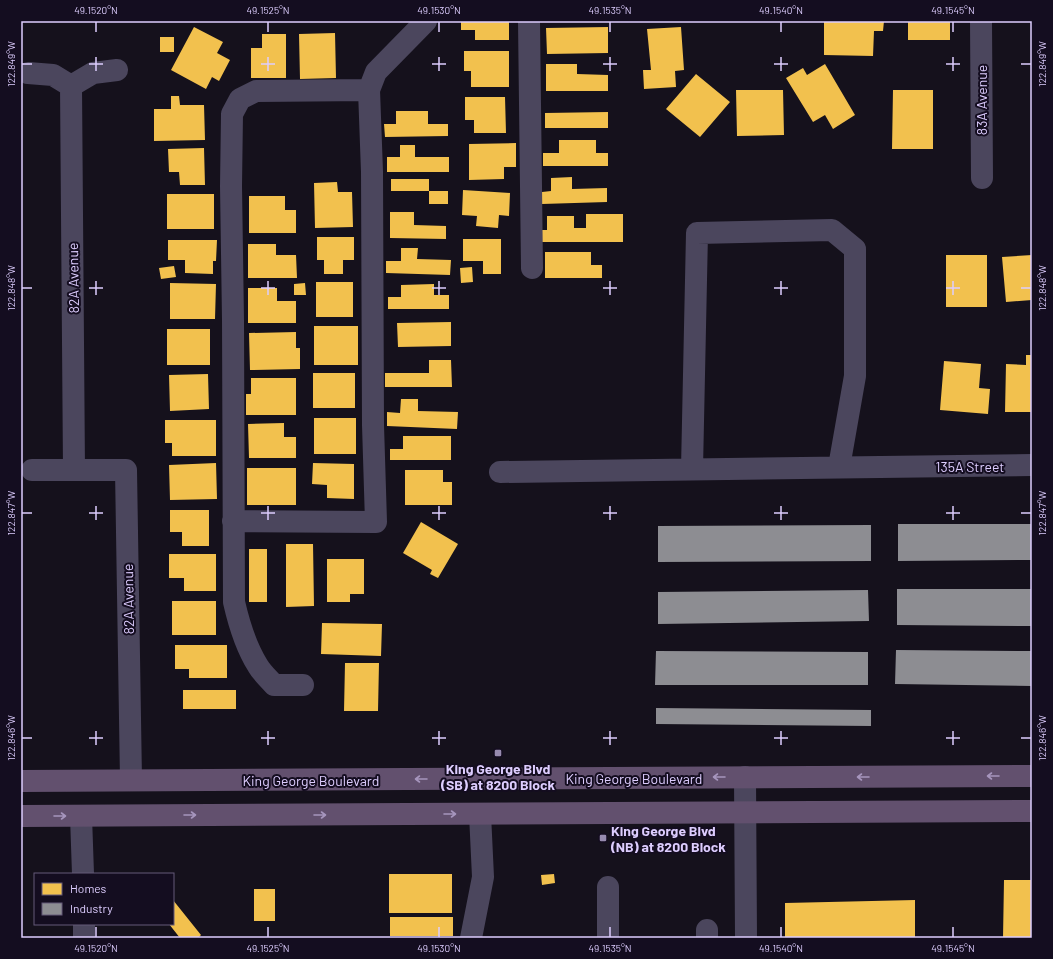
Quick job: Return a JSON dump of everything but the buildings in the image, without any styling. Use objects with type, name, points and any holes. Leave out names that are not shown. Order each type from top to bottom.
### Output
[{"type":"main road","name":"King George Boulevard","points":[[21,781],[1032,776]]},
{"type":"main road","points":[[21,816],[1032,811]]},
{"type":"street","points":[[233,521],[376,522],[373,409],[372,172],[369,90],[376,72],[426,21]]},
{"type":"street","points":[[529,21],[532,268]]},
{"type":"street","name":"83A Avenue","points":[[981,21],[982,178]]},
{"type":"street","points":[[28,73],[53,75],[71,86],[93,73],[117,70]]},
{"type":"street","name":"82A Avenue","points":[[71,86],[74,470]]},
{"type":"street","points":[[303,685],[274,685],[258,666],[247,645],[234,602],[231,186],[232,114],[240,99],[256,91],[369,90]]},
{"type":"street","points":[[692,469],[697,232],[824,230],[832,230],[855,249],[855,376],[839,467]]},
{"type":"street","name":"135A Street","points":[[500,472],[1032,465]]},
{"type":"street","name":"82A Avenue","points":[[32,470],[126,470],[131,780]]},
{"type":"street","points":[[745,777],[746,938]]},
{"type":"street","points":[[471,938],[483,877],[480,814]]},
{"type":"street","points":[[81,816],[82,873]]},
{"type":"street","points":[[608,887],[608,938]]},
{"type":"street","points":[[84,925],[84,938]]},
{"type":"place","name":"King George Blvd (SB) at 8200 Block","points":[[498,753]]},
{"type":"place","name":"King George Blvd (NB) at 8200 Block","points":[[603,838]]}]
